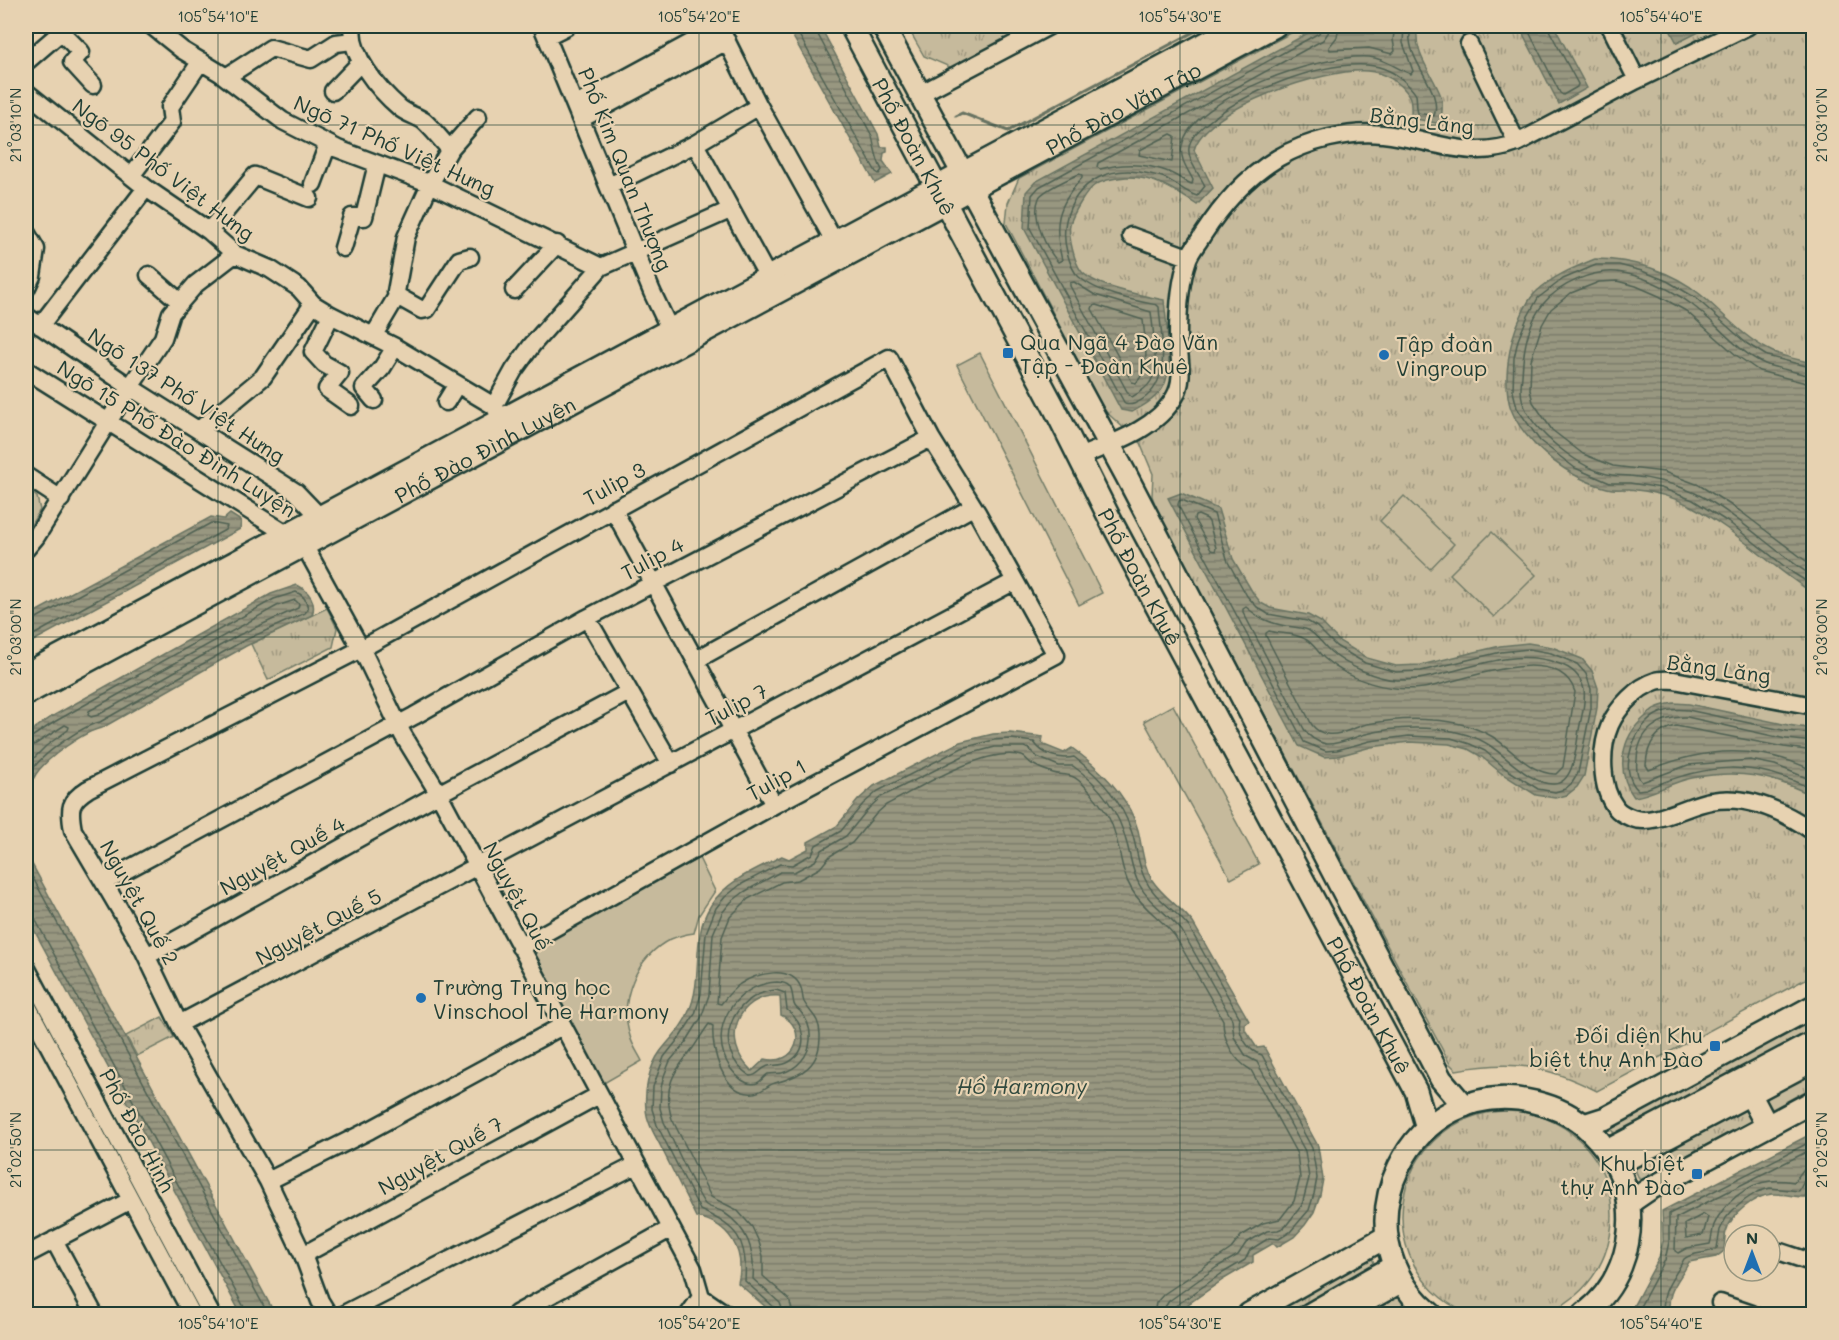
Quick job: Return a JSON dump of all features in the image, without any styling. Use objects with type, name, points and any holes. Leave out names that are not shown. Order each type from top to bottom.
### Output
[{"type":"main road","name":"Phố Đoàn Khuê","points":[[851,26],[1111,521],[1416,1091],[1427,1128]]},
{"type":"main road","name":"Phố Đoàn Khuê","points":[[883,26],[1109,444],[1441,1078],[1464,1106]]},
{"type":"main road","name":"Phố Đào Văn Tập","points":[[996,165],[1238,26]]},
{"type":"main road","name":"Phố Đào Văn Tập","points":[[941,195],[996,165],[1275,26]]},
{"type":"main road","points":[[916,148],[917,207],[960,231]]},
{"type":"main road","points":[[950,149],[996,165],[988,220]]},
{"type":"main road","name":"Phố Đào Đình Luyện","points":[[26,694],[296,540],[941,195]]},
{"type":"main road","name":"Phố Đào Đình Luyện","points":[[26,674],[296,540],[320,517],[498,413],[670,330],[834,242],[917,207]]},
{"type":"main road","points":[[1584,1125],[1606,1118],[1804,1011],[1813,1047]]},
{"type":"main road","points":[[1611,1158],[1750,1094],[1813,1047]]},
{"type":"main road","points":[[1611,1158],[1813,1047]]},
{"type":"main road","points":[[1750,1094],[1767,1126]]},
{"type":"main road","points":[[1431,1314],[1409,1293],[1398,1274],[1386,1237],[1387,1197],[1401,1159],[1427,1128],[1464,1106],[1495,1100],[1527,1100],[1557,1109],[1584,1125],[1602,1143],[1624,1184],[1629,1203],[1630,1223],[1623,1262],[1603,1296],[1584,1314]]},
{"type":"main road","points":[[1629,1203],[1648,1190],[1814,1101]]},
{"type":"main road","points":[[1249,1314],[1386,1237]]},
{"type":"main road","points":[[1310,1314],[1398,1274]]},
{"type":"main road","points":[[1342,1314],[1398,1274]]},
{"type":"street","name":"Ngõ 71 Phố Việt Hưng","points":[[152,26],[182,50],[226,77],[283,121],[328,144],[430,184],[601,267]]},
{"type":"street","points":[[544,31],[567,26]]},
{"type":"street","points":[[920,94],[1049,26]]},
{"type":"street","points":[[1610,26],[1637,80]]},
{"type":"street","name":"Bằng Lăng","points":[[1079,457],[1152,423],[1170,404],[1179,388],[1181,362],[1179,318],[1188,257],[1216,215],[1234,192],[1252,175],[1280,157],[1315,142],[1353,135],[1381,134],[1474,151],[1502,148],[1517,143],[1637,80],[1748,26]]},
{"type":"street","points":[[26,62],[60,29],[81,52],[72,62],[93,85]]},
{"type":"street","name":"Phố Kim Quan Thượng","points":[[544,31],[670,330]]},
{"type":"street","points":[[578,112],[722,31],[759,106],[834,242]]},
{"type":"street","points":[[226,77],[270,48],[311,59],[353,33],[361,62],[399,107],[423,120],[450,149]]},
{"type":"street","points":[[1469,44],[1517,143]]},
{"type":"street","points":[[131,176],[172,122],[170,107],[201,61]]},
{"type":"street","points":[[333,91],[361,62]]},
{"type":"street","name":"Ngõ 95 Phố Việt Hưng","points":[[26,92],[146,189],[209,231],[235,254],[270,269],[299,288],[313,304],[395,347],[457,384],[498,413]]},
{"type":"street","points":[[609,186],[695,144],[759,106]]},
{"type":"street","points":[[374,336],[397,296],[406,237],[430,184],[450,149],[478,117]]},
{"type":"street","points":[[209,231],[255,176],[311,191],[328,144]]},
{"type":"street","points":[[695,144],[768,277]]},
{"type":"street","points":[[343,248],[352,217],[364,217],[377,164]]},
{"type":"street","points":[[40,326],[146,189]]},
{"type":"street","points":[[498,413],[514,370],[532,345],[601,267],[730,210]]},
{"type":"street","points":[[26,232],[36,249],[32,276],[26,289]]},
{"type":"street","points":[[1131,236],[1188,257]]},
{"type":"street","points":[[514,290],[557,244]]},
{"type":"street","points":[[26,549],[36,537],[163,338],[171,313],[196,284],[235,254]]},
{"type":"street","points":[[397,296],[422,310],[427,309],[459,260],[470,258]]},
{"type":"street","points":[[149,275],[180,302]]},
{"type":"street","points":[[198,430],[262,377],[313,304]]},
{"type":"street","points":[[331,315],[313,352],[324,364],[340,373],[327,389],[351,406]]},
{"type":"street","name":"Ngõ 137 Phố Việt Hưng","points":[[26,316],[130,387],[296,492],[320,517]]},
{"type":"street","points":[[374,400],[364,388],[382,368],[395,347]]},
{"type":"street","name":"Tulip 3","points":[[361,649],[889,358],[931,438]]},
{"type":"street","name":"Ngõ 15 Phố Đào Đình Luyện","points":[[26,370],[296,540]]},
{"type":"street","points":[[446,402],[457,384]]},
{"type":"street","points":[[931,438],[974,507],[1015,581]]},
{"type":"street","name":"Tulip 4","points":[[104,882],[397,724],[587,618],[931,438]]},
{"type":"street","points":[[26,476],[60,498]]},
{"type":"street","points":[[696,660],[974,507]]},
{"type":"street","points":[[613,509],[774,805]]},
{"type":"street","name":"Nguyệt Quế","points":[[296,540],[361,649],[397,724],[439,794],[693,1269],[701,1297]]},
{"type":"street","name":"Tulip 1","points":[[520,947],[774,805],[1056,655],[1015,581]]},
{"type":"street","name":"Tulip 7","points":[[477,867],[1015,581]]},
{"type":"street","points":[[587,618],[671,764]]},
{"type":"street","name":"Nguyệt Quế 2","points":[[328,1314],[320,1301],[303,1255],[268,1181],[179,1024],[147,956],[73,830],[70,816],[72,802],[78,795],[361,649]]},
{"type":"street","name":"Bằng Lăng","points":[[1814,706],[1674,680],[1657,680],[1632,696],[1620,709],[1611,724],[1606,738],[1604,775],[1608,793],[1617,810],[1634,819],[1652,819],[1712,800],[1736,800],[1762,805],[1791,816],[1814,832]]},
{"type":"street","name":"Nguyệt Quế 4","points":[[147,956],[628,692]]},
{"type":"street","name":"Nguyệt Quế 5","points":[[179,1024],[477,867]]},
{"type":"street","name":"Phố Đào Hinh","points":[[26,967],[211,1314]]},
{"type":"street","name":"Phố Đào Hinh","points":[[26,1003],[192,1314]]},
{"type":"street","points":[[268,1181],[370,1130],[562,1026]]},
{"type":"street","name":"Nguyệt Quế 7","points":[[303,1255],[599,1095]]},
{"type":"street","points":[[344,1314],[636,1165]]},
{"type":"street","points":[[26,1255],[131,1200]]},
{"type":"street","points":[[516,1314],[670,1229]]},
{"type":"street","points":[[54,1240],[87,1312]]},
{"type":"street","points":[[1782,1252],[1814,1263]]},
{"type":"street","points":[[689,1314],[701,1297],[726,1314]]},
{"type":"street","points":[[1720,1303],[1752,1314]]},
{"type":"green space","points":[[907,26],[1032,26],[952,68],[924,56]]},
{"type":"green space","points":[[1304,26],[1813,26],[1813,975],[1597,1091],[1561,1075],[1529,1067],[1495,1065],[1456,1070],[1450,1064],[1159,515],[1152,496],[1153,474],[1140,443],[1103,409],[1006,223],[1008,203],[1019,178]]},
{"type":"green space","points":[[980,353],[1102,593],[1079,605],[957,365]]},
{"type":"green space","points":[[26,489],[37,497],[40,510],[26,533]]},
{"type":"green space","points":[[1404,496],[1454,544],[1430,569],[1380,521]]},
{"type":"green space","points":[[1492,532],[1536,575],[1494,617],[1450,574]]},
{"type":"green space","points":[[327,608],[337,628],[333,647],[268,680],[251,644]]},
{"type":"green space","points":[[1173,705],[1259,864],[1231,879],[1144,721]]},
{"type":"green space","points":[[699,858],[715,891],[699,915],[694,933],[674,938],[659,947],[640,967],[629,994],[627,1022],[631,1039],[642,1061],[604,1083],[537,966],[536,951],[546,939]]},
{"type":"green space","points":[[1813,1015],[1813,1032],[1617,1138],[1608,1125]]},
{"type":"green space","points":[[162,1017],[174,1037],[137,1056],[126,1036]]},
{"type":"green space","points":[[1813,1070],[1813,1087],[1640,1181],[1634,1167]]},
{"type":"green space","points":[[1507,1111],[1527,1113],[1547,1119],[1574,1135],[1588,1149],[1604,1176],[1610,1196],[1612,1216],[1610,1236],[1604,1256],[1588,1283],[1574,1297],[1547,1313],[1527,1319],[1507,1321],[1487,1319],[1467,1313],[1440,1297],[1426,1283],[1410,1256],[1404,1236],[1402,1216],[1404,1196],[1410,1176],[1426,1149],[1440,1135],[1467,1119],[1487,1113]]},
{"type":"green space","points":[[1366,1257],[1372,1258],[1374,1263],[1372,1268],[1285,1314],[1261,1314]]},
{"type":"green space","points":[[1396,1295],[1403,1299],[1402,1308],[1388,1314],[1362,1314]]},
{"type":"water","points":[[787,26],[820,26],[878,134],[881,147],[887,147],[883,161],[892,174],[875,183]]},
{"type":"water","points":[[1321,26],[1417,26],[1418,46],[1442,99],[1441,124],[1411,118],[1411,104],[1406,91],[1397,82],[1385,76],[1367,71],[1324,76],[1269,93],[1243,105],[1220,119],[1203,134],[1194,150],[1213,188],[1197,205],[1155,181],[1136,177],[1114,179],[1098,183],[1091,188],[1080,203],[1070,224],[1072,249],[1079,268],[1098,282],[1164,300],[1169,346],[1166,381],[1152,400],[1132,412],[1121,410],[1024,228],[1026,192],[1035,182]]},
{"type":"water","points":[[1519,26],[1554,26],[1587,88],[1559,104]]},
{"type":"water","points":[[1668,26],[1704,26],[1705,29],[1677,43]]},
{"type":"water","points":[[1595,259],[1637,264],[1677,279],[1701,295],[1760,345],[1780,355],[1813,363],[1813,593],[1707,515],[1661,494],[1629,489],[1610,489],[1585,480],[1545,454],[1522,429],[1511,409],[1507,379],[1511,347],[1522,314],[1529,300],[1549,281]]},
{"type":"water","points":[[1181,493],[1218,509],[1233,559],[1261,603],[1270,608],[1308,615],[1321,622],[1339,641],[1367,658],[1396,666],[1421,665],[1500,646],[1528,643],[1552,647],[1582,659],[1592,671],[1598,688],[1597,708],[1584,776],[1577,787],[1567,795],[1555,798],[1536,795],[1501,773],[1482,757],[1468,749],[1449,744],[1409,742],[1324,757],[1299,746],[1168,498]]},
{"type":"water","points":[[230,514],[241,521],[240,529],[26,645],[26,617],[211,517],[224,519]]},
{"type":"water","points":[[297,585],[305,590],[313,601],[312,615],[246,646],[102,728],[76,740],[36,774],[26,801],[26,736],[28,733],[53,716],[271,594]]},
{"type":"water","points":[[1674,703],[1813,729],[1813,796],[1769,779],[1725,774],[1684,780],[1634,797],[1624,776],[1623,766],[1623,755],[1630,734],[1652,710]]},
{"type":"water","name":"Hồ Harmony","points":[[1010,733],[1043,737],[1044,745],[1064,753],[1072,748],[1103,774],[1128,805],[1138,830],[1145,862],[1152,880],[1193,923],[1249,1021],[1245,1024],[1245,1030],[1257,1048],[1264,1047],[1318,1146],[1323,1179],[1314,1212],[1294,1237],[1277,1247],[1272,1244],[1253,1255],[1253,1262],[1174,1314],[774,1314],[738,1283],[740,1271],[737,1249],[726,1232],[718,1225],[696,1217],[647,1115],[647,1087],[650,1072],[660,1052],[683,1022],[693,998],[701,930],[705,917],[718,896],[734,882],[782,856],[789,859],[808,849],[808,842],[837,826],[858,800],[874,786],[960,742],[993,734]],"holes":[[[780,996],[781,1015],[790,1021],[795,1029],[797,1037],[795,1045],[785,1057],[776,1060],[765,1059],[752,1071],[742,1060],[735,1034],[743,1011],[765,997]]]},
{"type":"water","points":[[26,853],[275,1314],[241,1314],[26,915]]},
{"type":"water","points":[[1813,1133],[1813,1176],[1805,1197],[1772,1194],[1751,1202],[1730,1223],[1722,1223],[1722,1252],[1716,1257],[1689,1262],[1671,1293],[1670,1314],[1629,1314],[1659,1258],[1663,1241],[1662,1211]]},
{"type":"waterway","points":[[956,116],[962,113],[1008,131],[1205,26]]},
{"type":"waterway","points":[[1009,182],[1301,26]]},
{"type":"place","name":"Qua Ngã 4 Đào Văn Tập - Đoàn Khuê","points":[[1008,353]]},
{"type":"place","name":"Tập đoàn Vingroup","points":[[1384,355]]},
{"type":"place","name":"Trường Trung học Vinschool The Harmony","points":[[421,998]]},
{"type":"place","name":"Đối diện Khu biệt thự Anh Đào","points":[[1715,1046]]},
{"type":"place","name":"Khu biệt thự Anh Đào","points":[[1697,1174]]}]
